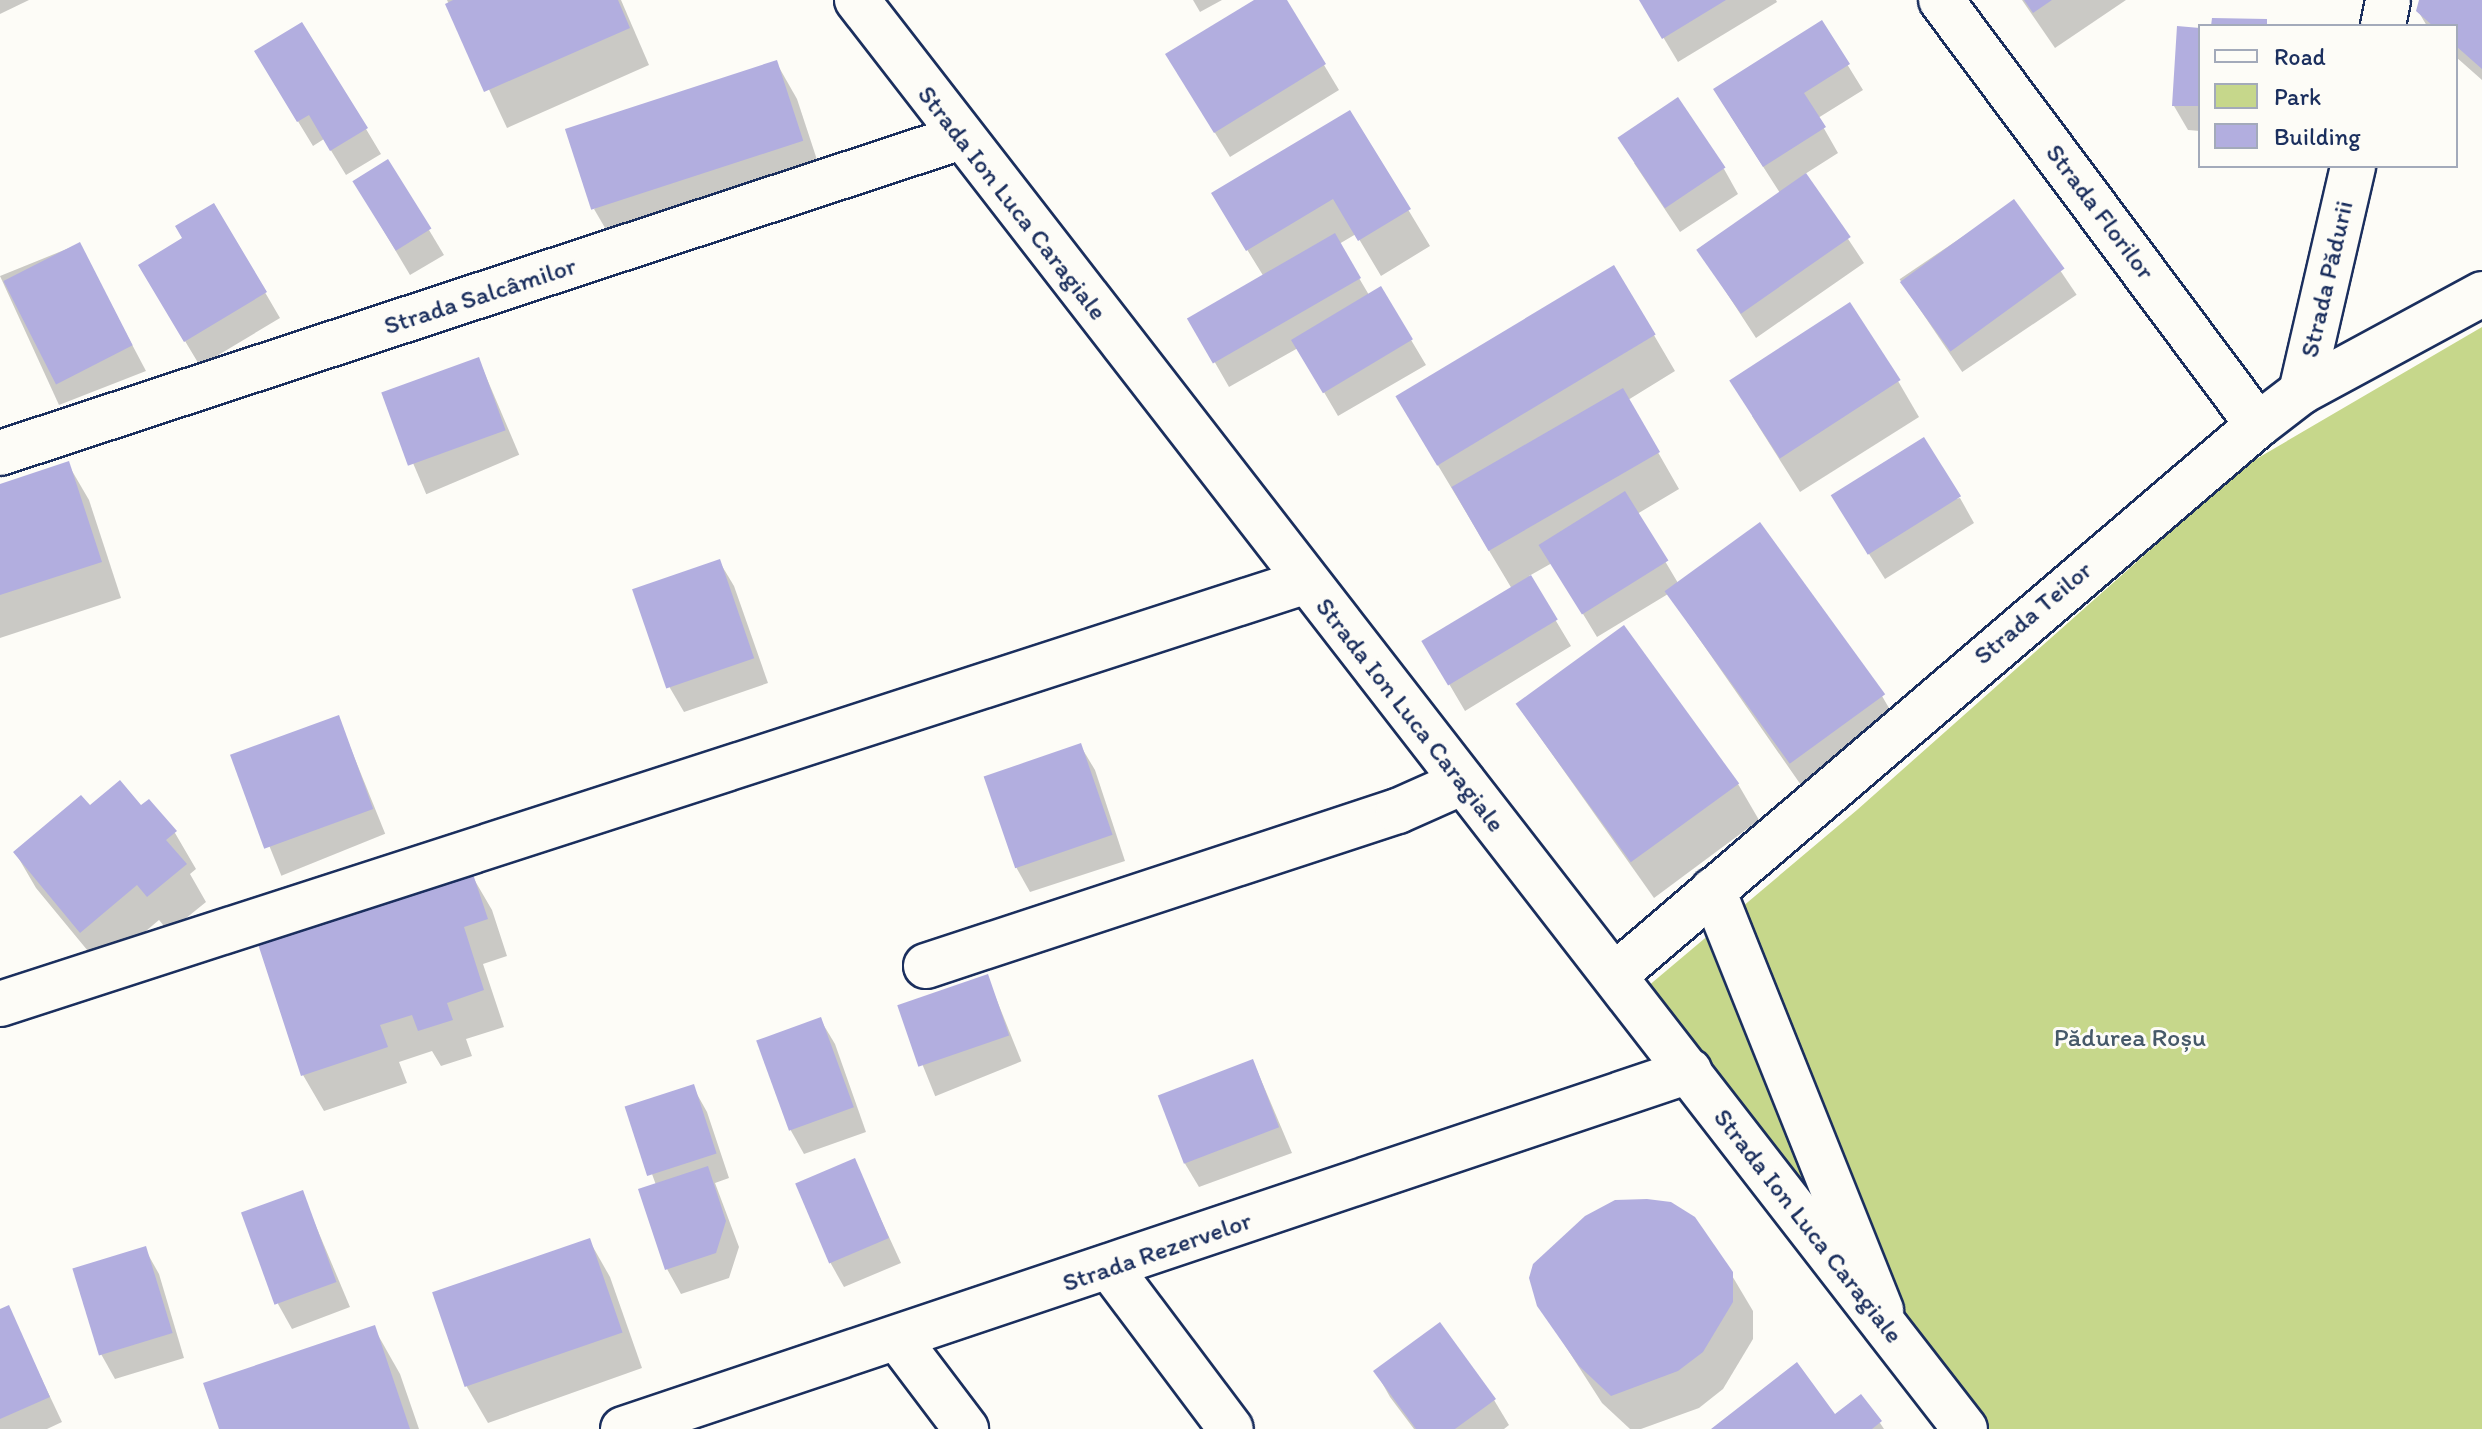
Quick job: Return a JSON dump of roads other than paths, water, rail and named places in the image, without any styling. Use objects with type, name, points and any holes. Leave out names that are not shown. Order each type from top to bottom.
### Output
[{"type":"street","name":"Strada Ion Luca Caragiale","points":[[857,0],[1304,582],[1615,975],[1965,1429]]},
{"type":"street","name":"Strada Florilor","points":[[1941,0],[2258,425]]},
{"type":"street","points":[[2383,24],[2388,0]]},
{"type":"street","name":"Strada Salcâmilor","points":[[0,453],[961,137]]},
{"type":"street","name":"Strada Pădurii","points":[[2301,392],[2353,168]]},
{"type":"street","name":"Strada Teilor","points":[[1615,975],[1932,700],[2258,425],[2301,392],[2482,294]]},
{"type":"street","points":[[0,1004],[1304,582]]},
{"type":"street","points":[[926,966],[1398,811],[1463,782]]},
{"type":"street","points":[[1713,890],[1888,1330]]},
{"type":"street","name":"Strada Rezervelor","points":[[623,1429],[703,1417],[898,1339],[1689,1071]]},
{"type":"street","points":[[1110,1268],[1231,1429]]},
{"type":"street","points":[[898,1339],[966,1429]]},
{"type":"park label","name":"Pădurea Roșu","points":[[2130,1038]]}]
